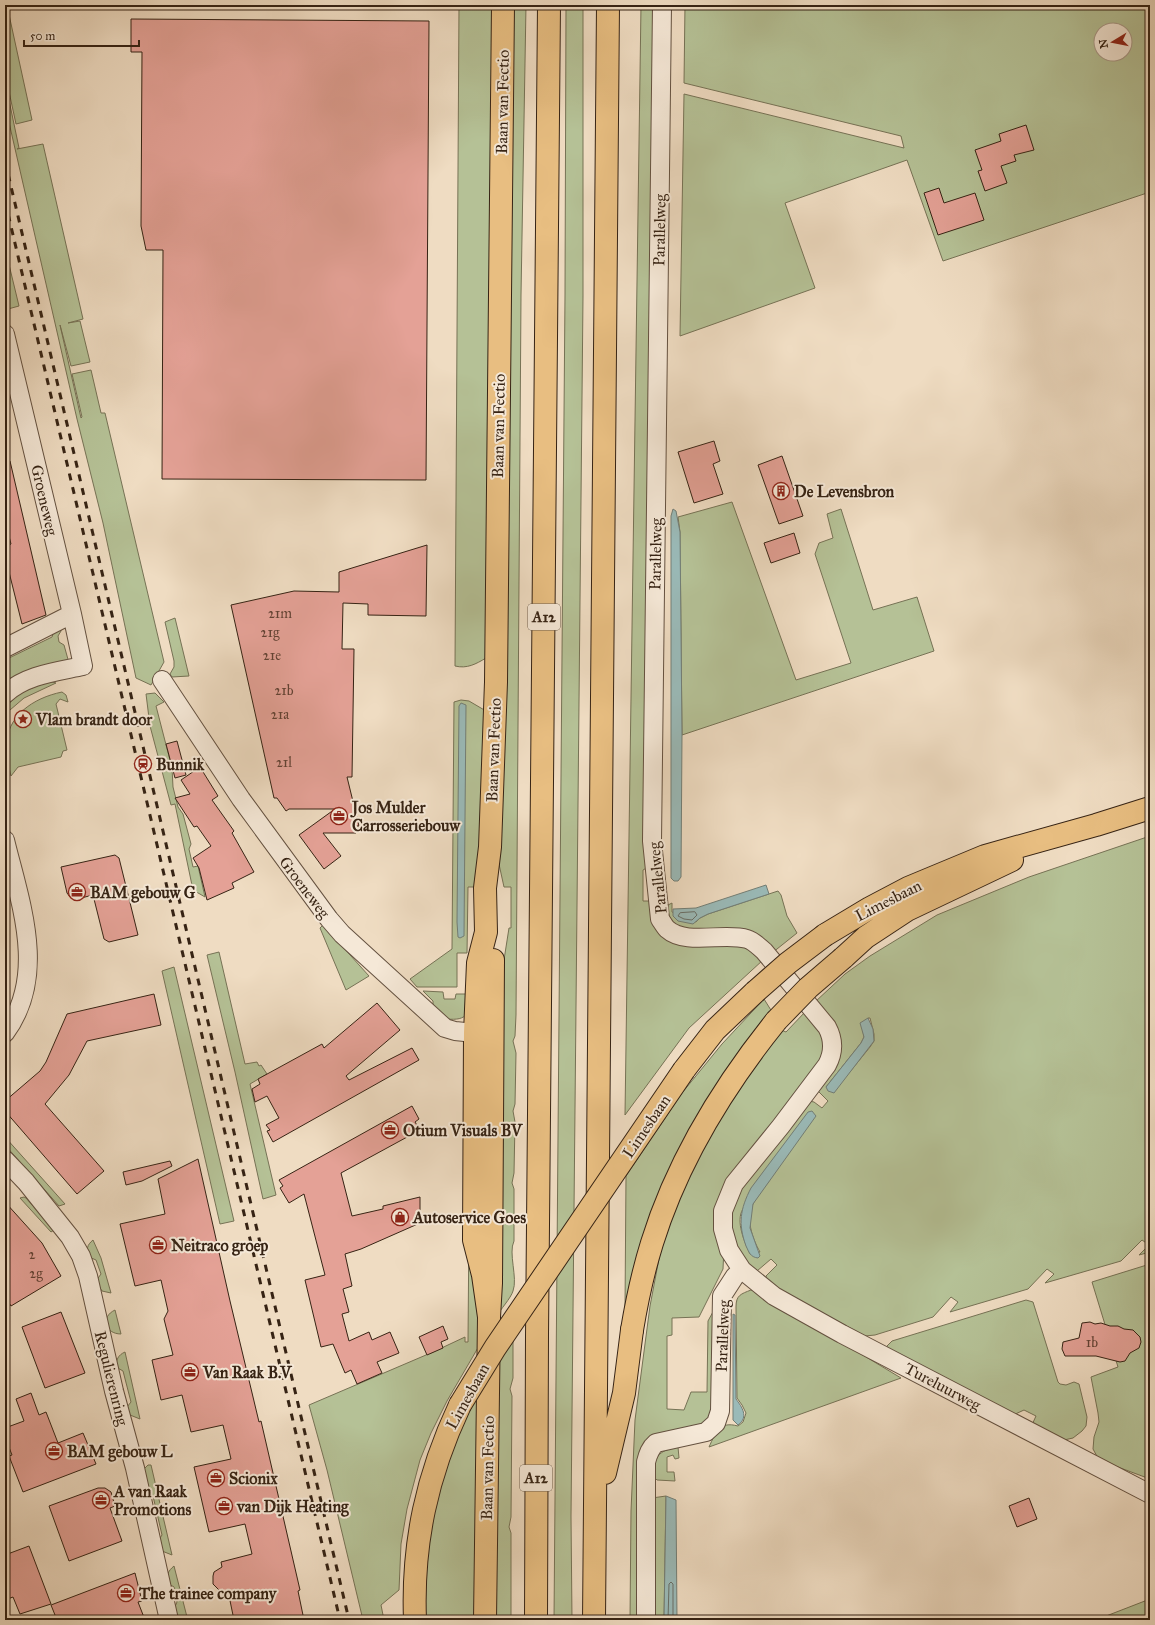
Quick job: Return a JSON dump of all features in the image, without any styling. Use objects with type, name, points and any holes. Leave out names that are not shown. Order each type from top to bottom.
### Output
[{"type":"main road","name":"Baan van Fectio","points":[[489,1317],[483,1275],[474,1240],[474,1033],[478,963],[486,932],[485,888],[490,847],[496,682],[503,5]]},
{"type":"main road","name":"A12","points":[[536,1620],[537,1336],[550,5]]},
{"type":"main road","points":[[594,1620],[608,5]]},
{"type":"main road","name":"Limesbaan","points":[[415,1620],[414,1584],[421,1522],[427,1491],[446,1435],[460,1405],[494,1348],[684,1070],[715,1030],[788,963],[825,935],[870,908],[908,888],[985,856],[1096,825],[1150,808]]},
{"type":"main road","name":"Limesbaan","points":[[596,1509],[624,1393],[632,1330],[640,1286],[652,1243],[681,1170],[709,1118],[752,1051],[776,1021],[808,988],[866,937],[907,910],[1019,857],[1096,825]]},
{"type":"main road","name":"Baan van Fectio","points":[[485,1620],[489,1317],[491,1283],[494,895],[490,847]]},
{"type":"street","name":"Parallelweg","points":[[646,1620],[646,1462],[648,1454],[651,1447],[656,1442],[706,1432],[716,1423],[720,1411],[722,1296],[735,1276],[742,1270],[729,1250],[723,1229],[723,1211],[734,1184],[828,1065],[832,1053],[832,1037],[827,1027],[764,952],[753,942],[738,937],[690,937],[678,935],[668,930],[660,919],[652,841],[662,5]]},
{"type":"street","name":"Groeneweg","points":[[5,334],[83,666],[34,677],[15,686],[5,694]]},
{"type":"street","points":[[5,648],[72,614]]},
{"type":"street","name":"Groeneweg","points":[[162,680],[241,799],[329,919],[342,934],[445,1028],[454,1031],[474,1033]]},
{"type":"street","points":[[5,840],[24,919],[28,958],[28,976],[24,992],[16,1015],[5,1033]]},
{"type":"street","points":[[474,1033],[492,1047]]},
{"type":"street","name":"Regulierenring","points":[[5,1160],[26,1182],[70,1237],[82,1256],[88,1276],[114,1391],[135,1468],[169,1620]]},
{"type":"street","name":"Tureluurweg","points":[[742,1270],[774,1296],[842,1334],[1150,1494]]},
{"type":"green space","points":[[5,5],[10,5],[11,9],[8,10],[32,120],[16,124],[5,73]]},
{"type":"green space","points":[[459,5],[495,5],[486,658],[475,664],[464,667],[455,666]]},
{"type":"green space","points":[[511,5],[526,5],[521,295],[516,1015],[515,1036],[513,1041],[516,1053],[515,1104],[513,1111],[515,1122],[514,1173],[512,1183],[514,1189],[514,1241],[512,1252],[514,1286],[512,1294],[496,1317],[501,979],[509,928],[511,928],[511,887],[504,887],[497,855]]},
{"type":"green space","points":[[566,5],[583,5],[583,296],[571,1516],[572,1620],[554,1620],[565,295]]},
{"type":"green space","points":[[641,5],[656,5],[650,866],[643,870],[643,901],[651,901],[654,921],[744,946],[763,960],[689,1028],[625,1115]]},
{"type":"green space","points":[[685,5],[1150,5],[1150,192],[943,261],[907,160],[785,203],[815,288],[680,336],[684,94],[904,148],[901,136],[684,83]]},
{"type":"green space","points":[[5,81],[19,148],[17,149],[43,144],[83,319],[68,323],[80,321],[90,362],[71,366],[60,325],[81,418],[72,374],[91,370],[101,413],[105,413],[164,662],[151,685],[136,678],[103,523],[77,419],[5,105]]},
{"type":"green space","points":[[5,248],[19,306],[8,309],[5,294]]},
{"type":"green space","points":[[732,502],[796,680],[851,663],[815,554],[819,543],[833,538],[827,514],[841,509],[873,610],[917,597],[934,651],[682,735],[680,532],[678,517]]},
{"type":"green space","points":[[175,618],[189,676],[172,677],[170,674],[174,667],[174,661],[165,622]]},
{"type":"green space","points":[[61,629],[58,636],[59,642],[64,645],[69,663],[5,684],[5,660],[52,637],[54,631]]},
{"type":"green space","points":[[49,681],[56,683],[24,698],[10,710],[6,707],[18,694]]},
{"type":"green space","points":[[62,692],[66,695],[68,702],[60,699],[56,704],[67,750],[63,751],[61,757],[18,767],[11,776],[6,748],[7,737],[16,718],[23,710],[32,704],[51,695]]},
{"type":"green space","points":[[155,693],[164,702],[156,706],[172,768],[173,787],[178,807],[183,814],[191,844],[189,849],[193,867],[198,866],[205,897],[193,890],[175,804],[171,805],[150,726],[146,694]]},
{"type":"green space","points":[[461,700],[469,701],[486,711],[481,836],[475,887],[468,887],[467,953],[457,953],[457,987],[417,987],[410,979],[452,949],[454,702]]},
{"type":"green space","points":[[1150,836],[1150,1252],[1139,1255],[1149,1245],[1142,1240],[1121,1261],[1045,1283],[1054,1274],[1047,1269],[1028,1289],[950,1312],[958,1302],[951,1297],[933,1317],[875,1335],[865,1336],[767,1283],[766,1276],[777,1265],[771,1259],[757,1271],[744,1263],[731,1230],[731,1213],[736,1195],[809,1101],[814,1102],[822,1108],[828,1101],[818,1091],[833,1067],[815,1002],[845,974],[870,956],[937,915],[1029,877]],"holes":[[[868,1018],[870,1018],[874,1041],[849,1073],[826,1087],[861,1043],[864,1037],[863,1031]],[[769,1181],[751,1208],[750,1221],[752,1234],[760,1252],[750,1254],[740,1226],[741,1214],[748,1202]]]},
{"type":"green space","points":[[778,891],[781,895],[787,916],[797,933],[772,953],[686,930],[672,921],[666,906],[672,903],[672,912],[696,922],[708,914]]},
{"type":"green space","points":[[323,925],[369,976],[346,990],[320,928]]},
{"type":"green space","points":[[219,952],[245,1064],[257,1062],[267,1074],[250,1084],[276,1195],[263,1199],[207,955]]},
{"type":"green space","points":[[174,967],[234,1221],[220,1224],[162,971]]},
{"type":"green space","points":[[423,991],[443,992],[444,999],[455,999],[456,994],[474,994],[469,1011],[463,1017],[459,1019],[446,1019],[433,1007],[433,1001]]},
{"type":"green space","points":[[764,999],[774,1015],[755,1036],[625,1309],[626,1176],[682,1093],[722,1044]]},
{"type":"green space","points":[[806,1011],[822,1031],[825,1054],[727,1184],[723,1269],[699,1317],[672,1318],[672,1335],[667,1336],[667,1409],[684,1410],[691,1392],[707,1392],[708,1321],[714,1310],[713,1414],[704,1424],[653,1439],[641,1620],[630,1620],[631,1511],[635,1420],[650,1306],[662,1243],[671,1211],[716,1113],[779,1029],[786,1032]]},
{"type":"green space","points":[[5,1137],[65,1204],[59,1206],[5,1145]]},
{"type":"green space","points":[[24,1197],[54,1230],[51,1232],[20,1198]]},
{"type":"green space","points":[[469,1220],[479,1272],[479,1346],[447,1401],[431,1433],[420,1460],[407,1509],[401,1544],[399,1590],[381,1605],[384,1620],[363,1620],[327,1470],[309,1405],[465,1337],[465,1342],[468,1342]]},
{"type":"green space","points":[[93,1240],[101,1258],[111,1293],[102,1291],[96,1281],[101,1274],[96,1260],[89,1257],[88,1252],[88,1245]]},
{"type":"green space","points":[[1150,1264],[1150,1479],[1099,1460],[1093,1449],[1094,1437],[1099,1422],[1091,1377],[1118,1367],[1092,1282]]},
{"type":"green space","points":[[751,1290],[760,1293],[901,1378],[709,1447],[716,1432],[722,1426],[738,1426],[743,1422],[746,1413],[737,1398],[736,1307],[738,1297]]},
{"type":"green space","points":[[1026,1300],[1033,1302],[1058,1382],[1066,1385],[1074,1382],[1079,1384],[1087,1417],[1086,1426],[1073,1438],[1064,1440],[1031,1427],[1036,1416],[1024,1410],[1009,1417],[887,1349],[887,1346],[892,1341]]},
{"type":"green space","points":[[115,1310],[121,1334],[111,1331],[106,1325],[107,1317]]},
{"type":"green space","points":[[513,1333],[513,1378],[510,1389],[512,1396],[511,1517],[509,1527],[511,1533],[511,1620],[493,1620],[495,1356]]},
{"type":"green space","points":[[125,1352],[140,1419],[130,1415],[127,1407],[131,1402],[123,1371],[116,1367],[118,1358]]},
{"type":"green space","points":[[479,1392],[478,1620],[420,1620],[419,1610],[440,1468]]},
{"type":"green space","points":[[678,1447],[679,1458],[675,1459],[673,1455],[667,1457],[667,1472],[674,1472],[675,1481],[657,1480],[654,1477],[654,1470],[658,1456],[665,1451]]},
{"type":"green space","points":[[148,1465],[151,1465],[172,1555],[162,1551],[158,1541],[162,1535],[153,1496],[146,1492],[144,1469]]},
{"type":"green space","points":[[666,1496],[664,1620],[651,1620],[652,1498]]},
{"type":"green space","points":[[174,1566],[187,1617],[180,1617],[177,1615],[174,1609],[177,1602],[174,1587],[167,1583],[168,1573]]},
{"type":"green space","points":[[1150,1599],[1150,1620],[1101,1620],[1101,1618]]},
{"type":"water","points":[[673,509],[676,511],[680,532],[682,735],[681,877],[678,881],[674,881],[671,878],[671,516]]},
{"type":"water","points":[[461,703],[466,705],[464,936],[460,938],[458,937],[457,922],[459,706]]},
{"type":"water","points":[[766,885],[769,894],[708,914],[693,924],[678,921],[673,916],[673,909],[696,908]]},
{"type":"water","points":[[868,1018],[873,1029],[874,1041],[834,1093],[828,1091],[826,1087],[861,1043],[864,1037],[860,1023]]},
{"type":"water","points":[[812,1111],[816,1116],[753,1204],[750,1228],[760,1256],[758,1258],[755,1257],[751,1255],[743,1238],[741,1217],[744,1203],[751,1188],[808,1112]]},
{"type":"water","points":[[733,1314],[735,1315],[736,1399],[744,1415],[743,1419],[738,1425],[733,1420]]},
{"type":"water","points":[[666,1496],[676,1500],[677,1620],[664,1620]]},
{"type":"building","points":[[131,19],[429,21],[426,480],[162,479],[163,250],[146,250],[141,226],[142,52],[131,52]]},
{"type":"building","points":[[1026,125],[1034,150],[1014,155],[1016,161],[1001,166],[1007,183],[985,191],[978,171],[982,170],[975,150],[1001,141],[999,134]]},
{"type":"building","points":[[939,188],[944,203],[975,193],[984,220],[938,235],[924,193]]},
{"type":"building","points":[[714,441],[720,461],[713,464],[723,494],[694,503],[678,452]]},
{"type":"building","name":"De Levensbron","points":[[782,456],[803,516],[779,524],[758,465]]},
{"type":"building","points":[[5,461],[10,461],[46,615],[22,624],[5,556],[5,547],[11,544],[5,521]]},
{"type":"building","points":[[794,533],[800,553],[771,563],[764,543]]},
{"type":"building","points":[[427,545],[426,616],[368,615],[368,604],[343,603],[342,649],[354,649],[352,777],[347,777],[359,826],[356,826],[356,833],[323,833],[341,856],[324,869],[299,835],[335,809],[289,809],[286,811],[277,798],[274,798],[231,605],[294,591],[339,592],[339,572]]},
{"type":"building","points":[[177,741],[186,775],[175,778],[166,744]]},
{"type":"building","points":[[200,767],[218,796],[212,800],[234,831],[232,833],[254,872],[232,883],[234,888],[207,900],[199,868],[193,858],[211,846],[197,826],[194,827],[175,798],[190,794],[181,780]]},
{"type":"building","points":[[115,855],[119,858],[138,935],[109,942],[104,939],[93,895],[77,899],[70,897],[67,893],[61,867]]},
{"type":"building","points":[[154,994],[161,1025],[87,1041],[69,1075],[45,1104],[104,1171],[77,1194],[5,1111],[5,1101],[40,1071],[46,1062],[67,1014]]},
{"type":"building","points":[[377,1003],[400,1030],[346,1076],[349,1080],[412,1048],[419,1060],[273,1142],[267,1131],[270,1130],[266,1125],[279,1118],[267,1096],[255,1102],[252,1089],[260,1084],[258,1079],[322,1044],[324,1048]]},
{"type":"building","points":[[412,1106],[419,1119],[415,1122],[420,1130],[341,1173],[352,1216],[383,1209],[383,1206],[420,1197],[420,1223],[361,1249],[345,1254],[352,1286],[343,1289],[349,1312],[342,1314],[349,1341],[369,1332],[372,1340],[390,1332],[399,1353],[377,1362],[382,1373],[357,1384],[351,1370],[345,1373],[333,1344],[321,1347],[305,1280],[325,1275],[304,1194],[289,1203],[280,1188],[283,1186],[279,1180]]},
{"type":"building","points":[[198,1159],[230,1301],[259,1422],[261,1421],[300,1590],[298,1591],[304,1620],[234,1620],[228,1591],[219,1590],[213,1584],[214,1572],[222,1567],[221,1562],[252,1554],[245,1524],[209,1532],[194,1467],[231,1459],[223,1425],[191,1432],[182,1395],[161,1400],[152,1360],[173,1355],[164,1319],[168,1311],[161,1280],[135,1286],[120,1224],[165,1214],[158,1179]]},
{"type":"building","points":[[170,1161],[172,1166],[142,1181],[126,1185],[123,1172]]},
{"type":"building","points":[[5,1202],[42,1243],[61,1276],[11,1306],[5,1296]]},
{"type":"building","points":[[61,1312],[85,1373],[45,1388],[22,1327]]},
{"type":"building","points":[[1090,1322],[1133,1330],[1140,1337],[1141,1342],[1139,1348],[1130,1353],[1125,1361],[1120,1362],[1096,1356],[1065,1356],[1062,1349],[1063,1342],[1079,1338],[1082,1323]]},
{"type":"building","points":[[443,1326],[448,1339],[441,1342],[443,1348],[427,1355],[419,1337]]},
{"type":"building","points":[[31,1393],[39,1415],[46,1412],[58,1443],[83,1433],[96,1464],[23,1492],[9,1456],[12,1455],[5,1437],[5,1428],[24,1421],[16,1399]]},
{"type":"building","points":[[98,1488],[105,1488],[111,1492],[115,1506],[110,1508],[122,1541],[69,1561],[49,1506]]},
{"type":"building","points":[[1029,1498],[1037,1519],[1017,1527],[1009,1506]]},
{"type":"building","points":[[29,1546],[51,1604],[20,1614],[13,1597],[5,1600],[5,1555]]},
{"type":"building","points":[[135,1573],[142,1601],[138,1602],[145,1620],[57,1620],[51,1605]]},
{"type":"railway","points":[[5,161],[349,1620]]},
{"type":"railway","points":[[5,201],[340,1620]]},
{"type":"place","name":"De Levensbron","points":[[781,491]]},
{"type":"place","name":"Vlam brandt door","points":[[23,719]]},
{"type":"place","name":"Bunnik","points":[[143,764]]},
{"type":"place","name":"Jos Mulder Carrosseriebouw","points":[[339,816]]},
{"type":"place","name":"BAM gebouw G","points":[[77,892]]},
{"type":"place","name":"Otium Visuals BV","points":[[390,1130]]},
{"type":"place","name":"Autoservice Goes","points":[[400,1217]]},
{"type":"place","name":"Neitraco groep","points":[[158,1245]]},
{"type":"place","name":"Van Raak B.V","points":[[190,1372]]},
{"type":"place","name":"BAM gebouw L","points":[[54,1451]]},
{"type":"place","name":"Scionix","points":[[216,1478]]},
{"type":"place","name":"A van Raak Promotions","points":[[101,1500]]},
{"type":"place","name":"van Dijk Heating","points":[[224,1506]]},
{"type":"place","name":"The trainee company","points":[[126,1593]]}]
